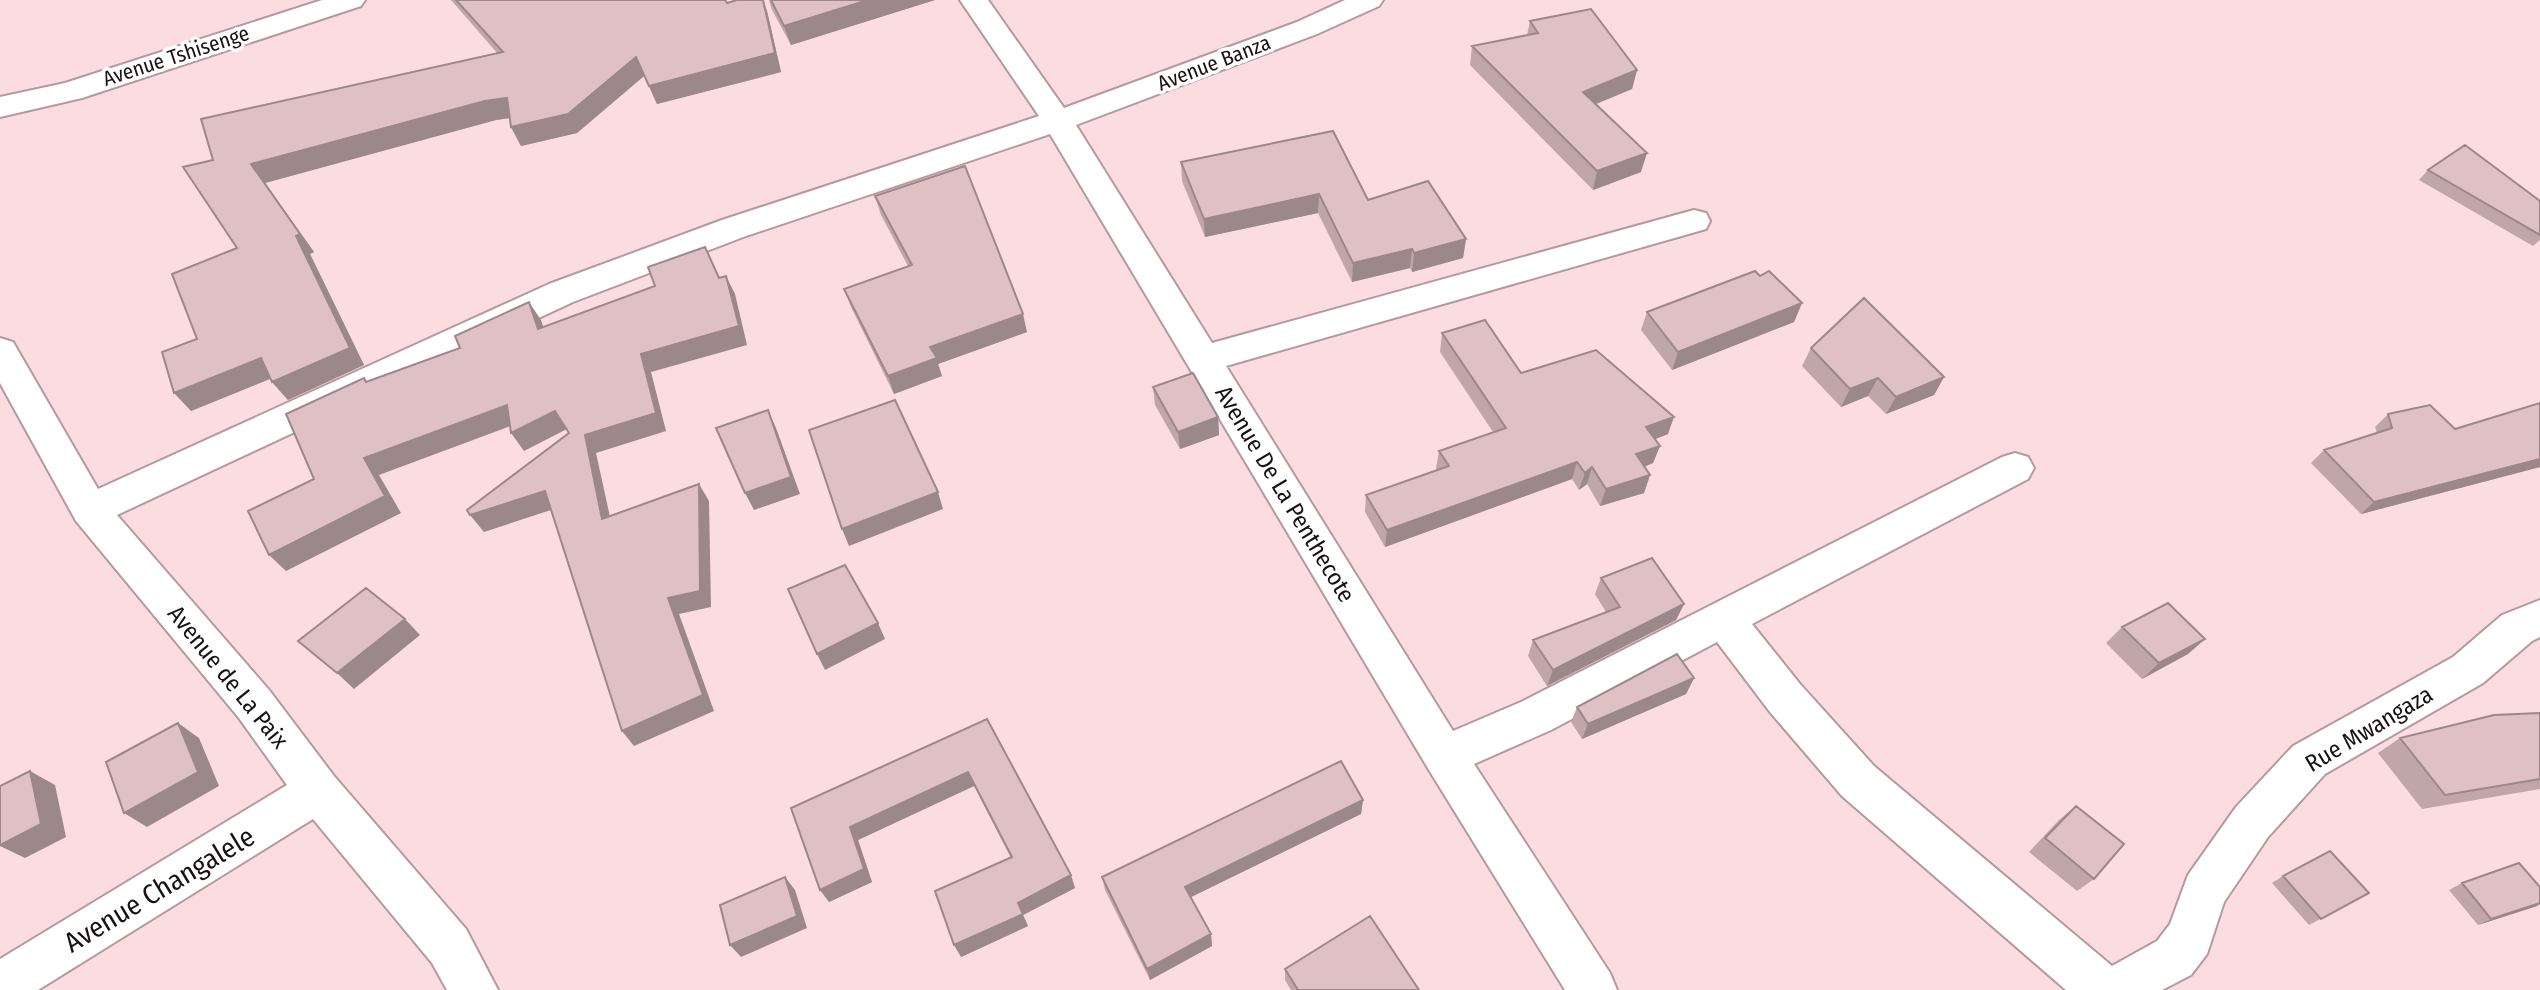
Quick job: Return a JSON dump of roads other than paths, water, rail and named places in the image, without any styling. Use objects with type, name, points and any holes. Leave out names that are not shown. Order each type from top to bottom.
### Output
[{"type":"street","name":"Avenue Tshisenge","points":[[0,107],[71,91],[351,0]]},
{"type":"street","name":"Avenue De La Penthecote","points":[[974,0],[1058,121],[1444,755],[1592,990]]},
{"type":"street","name":"Avenue Banza","points":[[90,510],[561,293],[734,228],[1058,121],[1247,51],[1369,0]]},
{"type":"street","points":[[1204,359],[1694,221]]},
{"type":"street","name":"Avenue de La Paix","points":[[0,351],[90,510],[254,704],[318,792],[449,946],[474,990]]},
{"type":"street","points":[[1444,755],[1536,716],[1725,621],[2015,468]]},
{"type":"street","name":"Rue Mwangaza","points":[[2119,990],[2174,958],[2190,937],[2204,891],[2252,822],[2309,760],[2468,670],[2517,628],[2540,618]]},
{"type":"street","points":[[1725,621],[1785,698],[1858,780],[2103,990]]},
{"type":"street","name":"Avenue Changalele","points":[[0,986],[318,792]]}]
